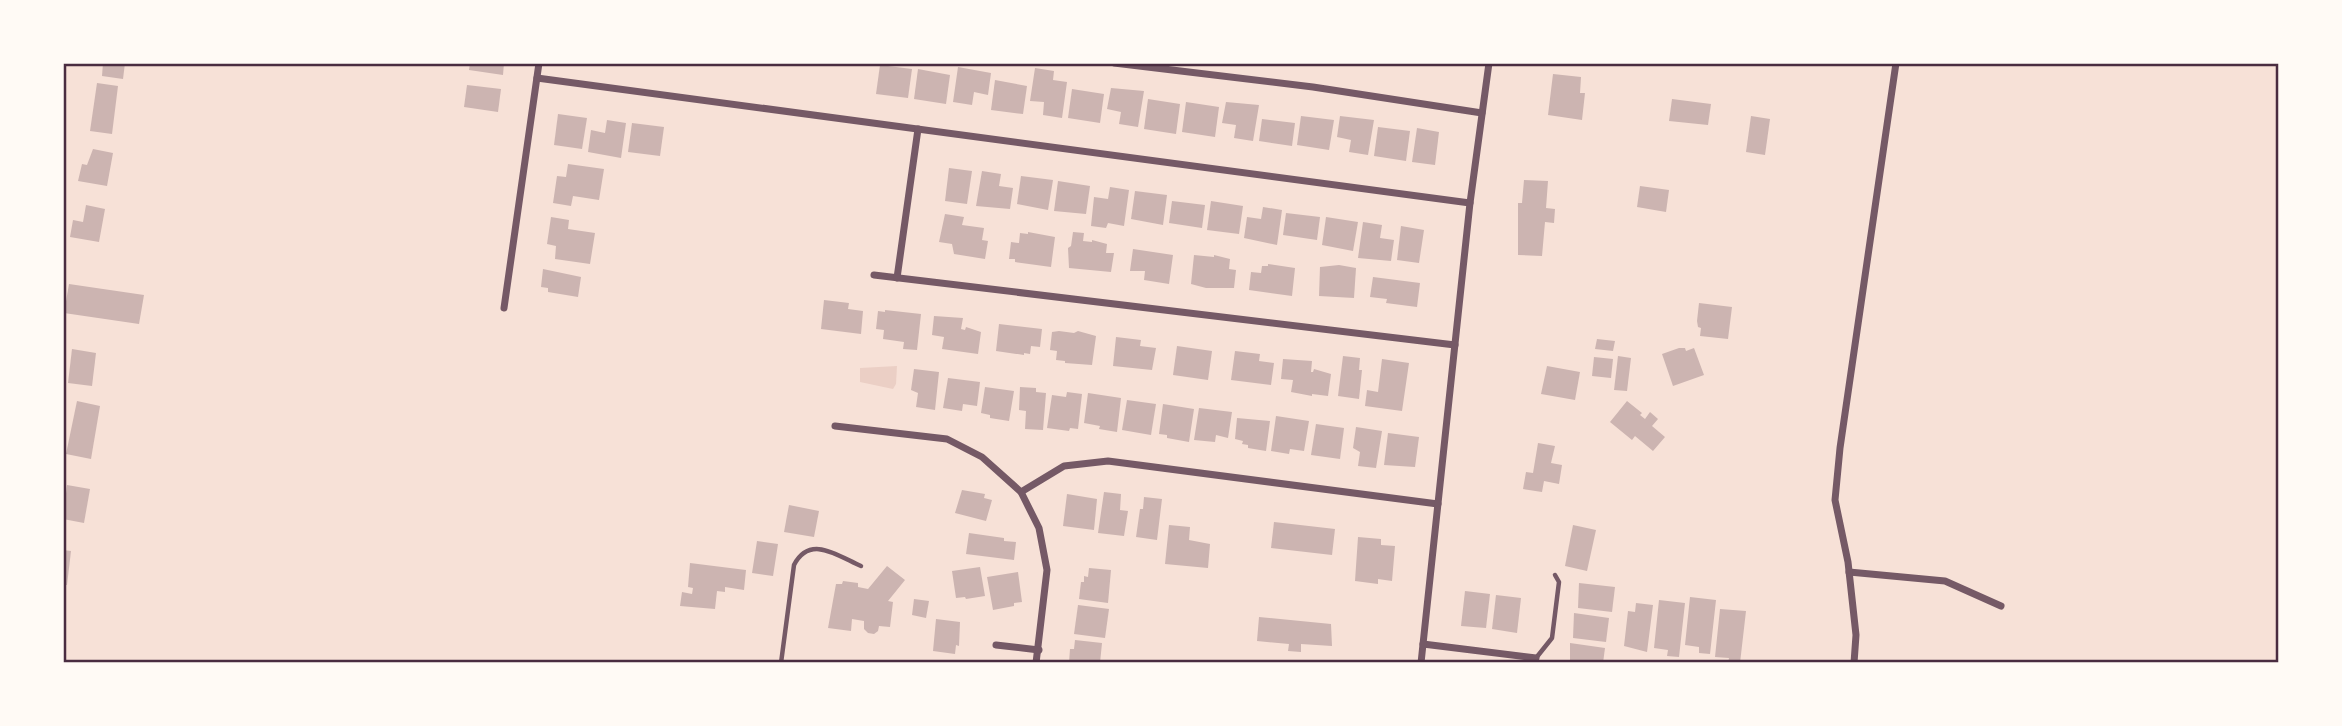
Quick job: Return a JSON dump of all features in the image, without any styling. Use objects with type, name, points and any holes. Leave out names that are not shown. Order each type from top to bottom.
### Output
[{"type":"street","points":[[504,308],[539,63]]},
{"type":"street","points":[[1114,63],[1313,87],[1482,113]]},
{"type":"street","points":[[1421,663],[1470,203],[1489,63]]},
{"type":"street","points":[[1854,663],[1856,635],[1849,572],[1835,500],[1840,448],[1896,63]]},
{"type":"street","points":[[537,78],[1470,203]]},
{"type":"street","points":[[897,278],[918,129]]},
{"type":"street","points":[[874,275],[1455,345]]},
{"type":"street","points":[[835,426],[947,439],[982,457],[1021,492],[1039,528],[1047,570],[1037,663]]},
{"type":"street","points":[[1021,492],[1065,466],[1108,461],[1438,504]]},
{"type":"street","points":[[1849,572],[1945,581],[2001,606]]},
{"type":"street","points":[[1423,644],[1536,659]]},
{"type":"street","points":[[996,645],[1038,650]]},
{"type":"lane","points":[[781,663],[794,565],[799,555],[814,548],[861,566]]},
{"type":"lane","points":[[1536,659],[1552,638],[1559,582],[1555,575]]},
{"type":"shaded area","points":[[897,366],[893,389],[860,382],[860,368]]},
{"type":"building","points":[[103,63],[125,63],[123,79],[102,76]]},
{"type":"building","points":[[470,63],[504,63],[503,75],[469,70]]},
{"type":"building","points":[[880,65],[912,69],[908,98],[876,94]]},
{"type":"building","points":[[958,67],[991,73],[988,95],[974,92],[972,105],[953,102]]},
{"type":"building","points":[[1035,68],[1054,71],[1053,80],[1067,82],[1062,118],[1043,115],[1044,102],[1030,101]]},
{"type":"building","points":[[918,69],[950,75],[946,104],[914,99]]},
{"type":"building","points":[[1553,74],[1581,77],[1580,93],[1585,93],[1582,120],[1548,115]]},
{"type":"building","points":[[995,80],[1027,86],[1023,114],[991,110]]},
{"type":"building","points":[[97,83],[118,86],[112,134],[90,131]]},
{"type":"building","points":[[467,85],[501,89],[498,112],[464,107]]},
{"type":"building","points":[[1111,88],[1144,91],[1138,127],[1119,124],[1121,112],[1107,109]]},
{"type":"building","points":[[1072,89],[1104,94],[1100,123],[1068,118]]},
{"type":"building","points":[[1148,99],[1180,104],[1176,134],[1144,129]]},
{"type":"building","points":[[1672,99],[1711,104],[1708,125],[1669,121]]},
{"type":"building","points":[[1186,102],[1219,107],[1215,137],[1182,132]]},
{"type":"building","points":[[1226,102],[1259,105],[1253,141],[1234,138],[1236,125],[1222,123]]},
{"type":"building","points":[[558,114],[587,118],[582,149],[554,145]]},
{"type":"building","points":[[1301,116],[1334,120],[1329,150],[1297,145]]},
{"type":"building","points":[[1340,116],[1374,120],[1368,155],[1349,152],[1351,140],[1337,137]]},
{"type":"building","points":[[1751,116],[1770,119],[1765,155],[1746,152]]},
{"type":"building","points":[[1262,119],[1295,123],[1292,146],[1259,141]]},
{"type":"building","points":[[607,120],[626,123],[621,158],[588,152],[591,130],[605,133]]},
{"type":"building","points":[[632,123],[664,127],[660,156],[628,152]]},
{"type":"building","points":[[1378,127],[1410,131],[1406,161],[1374,156]]},
{"type":"building","points":[[1417,128],[1439,132],[1435,165],[1412,162]]},
{"type":"building","points":[[93,149],[113,153],[107,186],[78,181],[82,164],[87,165]]},
{"type":"building","points":[[568,164],[604,169],[599,200],[573,196],[571,206],[553,203],[557,176],[566,177]]},
{"type":"building","points":[[949,168],[972,171],[967,204],[945,201]]},
{"type":"building","points":[[982,171],[1001,174],[999,186],[1013,188],[1010,209],[976,206]]},
{"type":"building","points":[[1021,176],[1053,180],[1048,210],[1017,204]]},
{"type":"building","points":[[1524,180],[1548,181],[1546,208],[1555,209],[1554,223],[1545,222],[1542,256],[1518,255],[1518,203],[1522,203]]},
{"type":"building","points":[[1058,181],[1090,186],[1086,214],[1054,211]]},
{"type":"building","points":[[1640,186],[1669,190],[1666,212],[1637,207]]},
{"type":"building","points":[[1110,187],[1129,190],[1124,226],[1108,223],[1106,228],[1091,226],[1094,197],[1108,199]]},
{"type":"building","points":[[1135,191],[1167,195],[1163,225],[1131,219]]},
{"type":"building","points":[[1172,201],[1205,205],[1202,228],[1169,223]]},
{"type":"building","points":[[1211,201],[1243,206],[1239,234],[1207,230]]},
{"type":"building","points":[[86,205],[105,209],[99,242],[70,237],[73,220],[83,222]]},
{"type":"building","points":[[1263,207],[1282,210],[1277,245],[1244,238],[1247,217],[1261,219]]},
{"type":"building","points":[[1286,213],[1320,217],[1317,240],[1283,235]]},
{"type":"building","points":[[945,214],[964,217],[962,225],[984,228],[982,240],[988,241],[985,259],[954,254],[952,244],[939,242]]},
{"type":"building","points":[[551,217],[569,220],[568,229],[595,233],[590,264],[555,259],[556,246],[547,244]]},
{"type":"building","points":[[1326,217],[1358,222],[1353,251],[1322,245]]},
{"type":"building","points":[[1363,222],[1382,225],[1380,238],[1394,240],[1391,261],[1358,258]]},
{"type":"building","points":[[1401,226],[1424,230],[1419,263],[1397,260]]},
{"type":"building","points":[[1073,232],[1084,233],[1083,241],[1092,240],[1107,244],[1106,253],[1114,253],[1111,272],[1069,268],[1068,248],[1071,246]]},
{"type":"building","points":[[1020,233],[1055,237],[1051,267],[1009,259],[1011,242],[1019,243]]},
{"type":"building","points":[[1133,249],[1173,255],[1169,284],[1144,280],[1145,271],[1130,271]]},
{"type":"building","points":[[1194,255],[1214,255],[1230,259],[1229,269],[1236,270],[1234,288],[1206,288],[1191,284]]},
{"type":"building","points":[[1268,264],[1295,268],[1292,296],[1249,290],[1251,272],[1261,273],[1262,266]]},
{"type":"building","points":[[1339,265],[1356,268],[1354,298],[1319,296],[1320,267]]},
{"type":"building","points":[[543,269],[581,277],[578,297],[548,292],[548,288],[541,287]]},
{"type":"building","points":[[1373,277],[1420,283],[1417,307],[1386,303],[1387,299],[1370,297]]},
{"type":"building","points":[[69,284],[144,295],[139,324],[64,313]]},
{"type":"building","points":[[824,300],[849,303],[848,309],[863,311],[861,334],[821,329]]},
{"type":"building","points":[[1699,303],[1732,307],[1728,339],[1700,336],[1701,328],[1698,327],[1697,321]]},
{"type":"building","points":[[878,311],[921,314],[917,350],[903,349],[904,342],[883,339],[884,330],[876,329]]},
{"type":"building","points":[[934,316],[963,318],[961,329],[965,330],[966,327],[981,332],[978,354],[942,349],[944,337],[932,335]]},
{"type":"building","points":[[999,324],[1042,329],[1040,347],[1031,346],[1030,354],[1024,355],[996,351]]},
{"type":"building","points":[[1078,331],[1096,336],[1092,365],[1056,360],[1057,351],[1050,350],[1052,332]]},
{"type":"building","points":[[1116,337],[1141,340],[1140,346],[1156,348],[1152,370],[1113,366]]},
{"type":"building","points":[[1597,339],[1615,341],[1613,351],[1595,349]]},
{"type":"building","points":[[1177,346],[1212,351],[1208,380],[1173,375]]},
{"type":"building","points":[[1685,348],[1686,351],[1694,348],[1704,375],[1673,386],[1662,354]]},
{"type":"building","points":[[72,349],[96,353],[92,386],[68,383]]},
{"type":"building","points":[[1235,351],[1260,354],[1259,361],[1274,363],[1271,385],[1231,380]]},
{"type":"building","points":[[1343,356],[1360,358],[1359,370],[1362,370],[1359,399],[1338,396]]},
{"type":"building","points":[[1618,356],[1631,358],[1627,391],[1614,390]]},
{"type":"building","points":[[1594,357],[1613,359],[1611,378],[1592,376]]},
{"type":"building","points":[[1283,359],[1312,361],[1311,372],[1314,369],[1331,374],[1328,396],[1291,392],[1293,380],[1281,379]]},
{"type":"building","points":[[1382,359],[1409,363],[1402,411],[1365,406],[1367,390],[1378,392]]},
{"type":"building","points":[[1547,366],[1580,372],[1575,400],[1541,394]]},
{"type":"building","points":[[914,369],[939,372],[935,410],[916,407],[918,393],[911,390]]},
{"type":"building","points":[[948,378],[980,382],[977,406],[963,404],[962,411],[943,408]]},
{"type":"building","points":[[985,387],[1014,391],[1009,421],[990,418],[990,415],[981,413]]},
{"type":"building","points":[[1020,387],[1036,388],[1036,392],[1046,393],[1043,430],[1025,429],[1026,411],[1019,410]]},
{"type":"building","points":[[1067,392],[1082,394],[1078,429],[1070,428],[1069,431],[1047,428],[1052,395],[1066,397]]},
{"type":"building","points":[[1088,393],[1121,398],[1117,432],[1084,423]]},
{"type":"building","points":[[1127,400],[1156,404],[1151,435],[1122,430]]},
{"type":"building","points":[[77,401],[100,406],[91,459],[66,454]]},
{"type":"building","points":[[1627,401],[1642,413],[1640,415],[1645,419],[1650,412],[1658,419],[1652,426],[1665,437],[1653,451],[1635,436],[1632,440],[1610,422]]},
{"type":"building","points":[[1163,404],[1194,409],[1189,442],[1159,434]]},
{"type":"building","points":[[1199,408],[1232,412],[1228,438],[1216,435],[1215,442],[1194,440]]},
{"type":"building","points":[[1276,416],[1309,421],[1304,451],[1290,449],[1289,454],[1271,451]]},
{"type":"building","points":[[1237,418],[1270,421],[1266,451],[1248,448],[1248,445],[1242,444],[1243,441],[1235,439]]},
{"type":"building","points":[[1316,424],[1344,428],[1340,459],[1311,455]]},
{"type":"building","points":[[1356,427],[1382,431],[1376,468],[1358,466],[1360,452],[1353,448]]},
{"type":"building","points":[[1388,433],[1419,437],[1415,467],[1384,465]]},
{"type":"building","points":[[1538,443],[1555,446],[1551,463],[1562,465],[1559,484],[1544,481],[1542,492],[1523,489],[1526,472],[1533,473]]},
{"type":"building","points":[[67,485],[90,489],[84,523],[63,519]]},
{"type":"building","points":[[962,490],[985,494],[984,498],[992,500],[986,521],[955,513]]},
{"type":"building","points":[[1104,492],[1121,494],[1120,510],[1128,511],[1124,536],[1098,533]]},
{"type":"building","points":[[1067,494],[1097,499],[1094,530],[1063,526]]},
{"type":"building","points":[[1144,497],[1162,499],[1157,540],[1136,537]]},
{"type":"building","points":[[789,505],[819,511],[814,537],[784,532]]},
{"type":"building","points":[[1274,522],[1335,529],[1332,555],[1271,548]]},
{"type":"building","points":[[1169,525],[1190,527],[1189,540],[1210,544],[1208,568],[1165,564]]},
{"type":"building","points":[[1573,525],[1596,530],[1587,571],[1565,566]]},
{"type":"building","points":[[969,533],[1016,542],[1014,560],[966,554]]},
{"type":"building","points":[[1358,537],[1381,539],[1381,545],[1395,546],[1392,581],[1378,579],[1378,584],[1355,581]]},
{"type":"building","points":[[757,541],[778,544],[773,576],[752,573]]},
{"type":"building","points":[[63,550],[71,551],[67,585],[63,585]]},
{"type":"building","points":[[690,563],[746,570],[744,590],[725,587],[725,592],[717,591],[715,609],[680,606],[682,592],[692,594],[693,588],[688,587]]},
{"type":"building","points":[[887,566],[905,580],[888,601],[893,602],[890,627],[879,626],[874,634],[868,633],[864,629],[864,621],[852,619],[851,631],[828,628],[836,584],[842,584],[843,581],[858,583],[858,587],[868,589]]},
{"type":"building","points":[[980,567],[985,596],[956,598],[952,571]]},
{"type":"building","points":[[1089,568],[1111,570],[1108,603],[1079,599],[1081,582],[1084,582],[1084,576],[1088,577]]},
{"type":"building","points":[[1018,572],[1022,602],[993,610],[987,577]]},
{"type":"building","points":[[1579,583],[1615,587],[1612,612],[1578,608]]},
{"type":"building","points":[[1465,591],[1490,594],[1486,628],[1461,626]]},
{"type":"building","points":[[1496,595],[1521,598],[1517,633],[1492,629]]},
{"type":"building","points":[[1690,597],[1716,600],[1710,654],[1699,653],[1699,647],[1685,645]]},
{"type":"building","points":[[914,599],[929,601],[926,618],[912,615]]},
{"type":"building","points":[[1659,600],[1685,603],[1679,657],[1667,656],[1668,650],[1654,648]]},
{"type":"building","points":[[1636,603],[1653,605],[1647,652],[1624,646],[1628,611],[1635,612]]},
{"type":"building","points":[[1078,605],[1109,609],[1105,638],[1074,634]]},
{"type":"building","points":[[1720,609],[1746,611],[1740,663],[1728,663],[1729,658],[1715,657]]},
{"type":"building","points":[[1574,613],[1609,618],[1606,642],[1573,638]]},
{"type":"building","points":[[1259,617],[1331,624],[1332,646],[1301,644],[1301,652],[1288,651],[1289,644],[1257,641]]},
{"type":"building","points":[[936,619],[960,622],[959,646],[956,645],[955,654],[933,651]]},
{"type":"building","points":[[1075,640],[1102,643],[1100,663],[1069,663],[1070,649],[1074,649]]},
{"type":"building","points":[[1570,643],[1605,648],[1603,663],[1570,663]]}]
